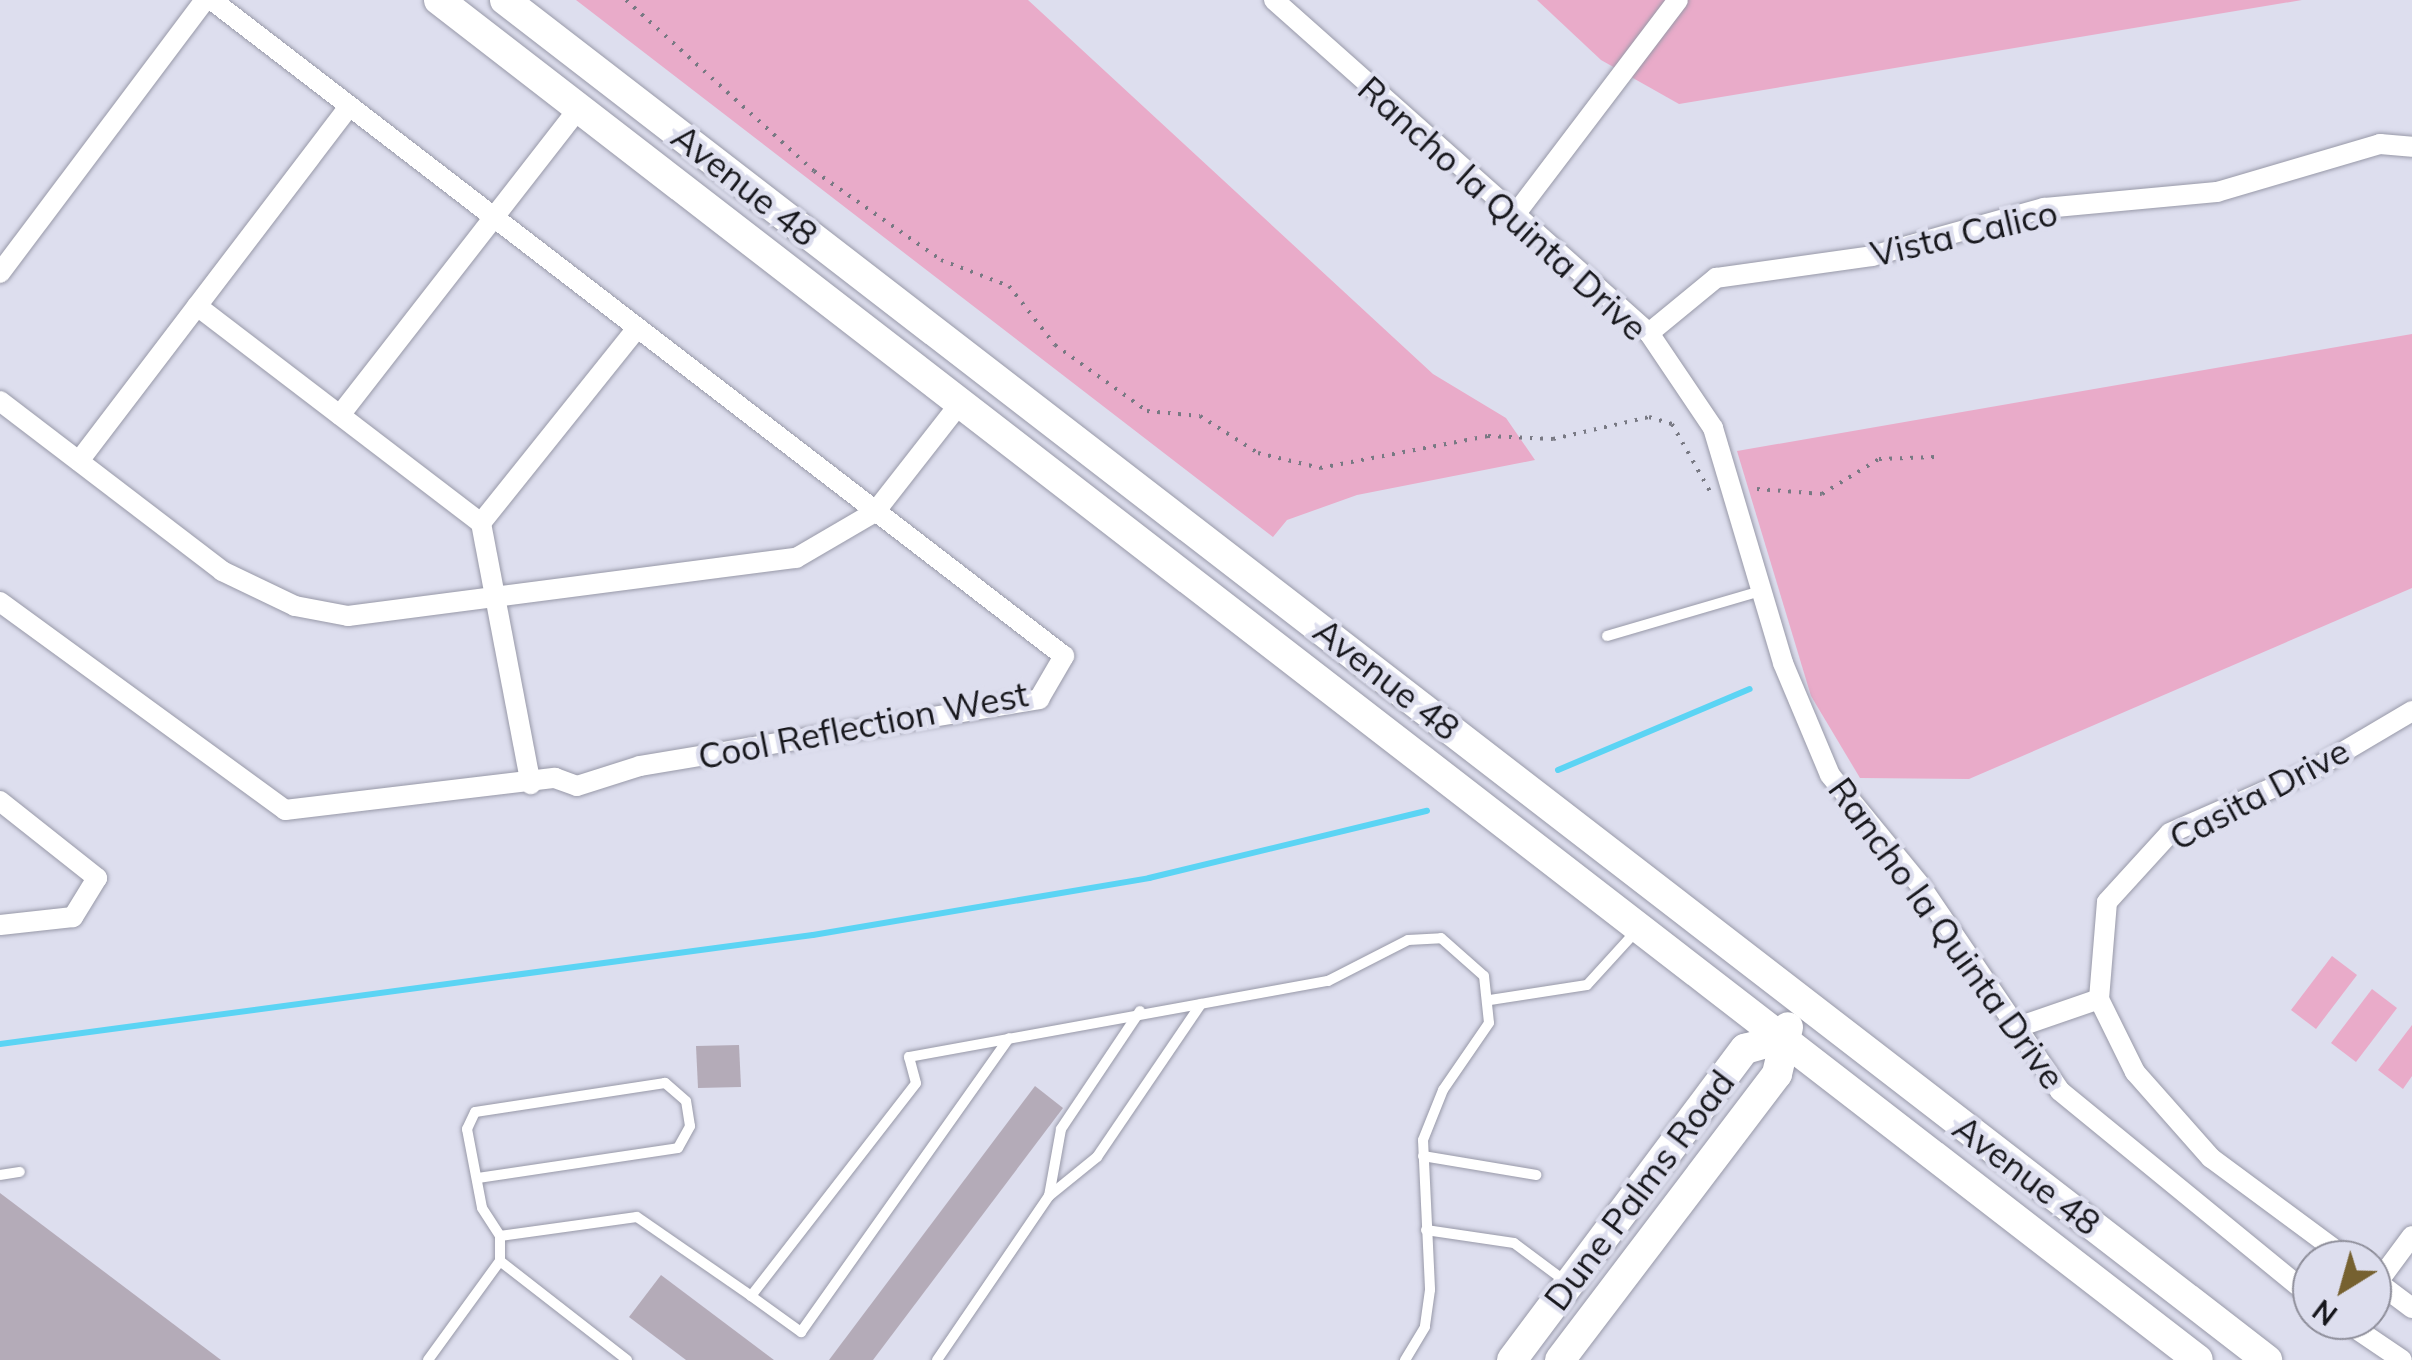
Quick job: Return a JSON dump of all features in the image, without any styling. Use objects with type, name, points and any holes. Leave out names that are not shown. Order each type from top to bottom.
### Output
[{"type":"main road","name":"Avenue 48","points":[[440,0],[2198,1360]]},
{"type":"main road","name":"Avenue 48","points":[[505,0],[2267,1360]]},
{"type":"main road","points":[[580,107],[601,96],[724,190],[783,214]]},
{"type":"main road","points":[[961,402],[985,369]]},
{"type":"main road","name":"Dune Palms Road","points":[[1560,1360],[1777,1074],[1780,1038],[1804,1004]]},
{"type":"main road","name":"Dune Palms Road","points":[[1512,1360],[1745,1048],[1780,1038]]},
{"type":"main road","points":[[1550,1360],[1576,1308],[1569,1284]]},
{"type":"street","name":"Cool Reflection West","points":[[0,273],[209,0],[1064,656],[1039,698],[640,766],[577,786],[555,778],[531,784],[285,810],[0,602]]},
{"type":"street","name":"Rancho la Quinta Drive","points":[[1274,0],[1649,333],[1712,428],[1830,775],[1920,885],[2015,1028],[2096,1126],[2292,1281]]},
{"type":"street","points":[[1516,212],[1678,0]]},
{"type":"street","points":[[79,461],[348,106]]},
{"type":"street","points":[[340,415],[580,107]]},
{"type":"street","name":"Vista Calico","points":[[1649,333],[1716,278],[1872,256],[2044,208],[2217,192],[2380,144],[2412,148]]},
{"type":"street","points":[[197,306],[481,523],[500,602],[531,784]]},
{"type":"street","points":[[481,523],[636,328]]},
{"type":"street","points":[[0,401],[222,571],[295,606],[348,616],[500,602],[796,558],[874,512],[961,402]]},
{"type":"street","name":"Casita Drive","points":[[2099,999],[2107,902],[2170,832],[2309,772],[2412,711]]},
{"type":"street","points":[[0,801],[97,878],[73,918],[0,925]]},
{"type":"street","points":[[2015,1028],[2099,999],[2134,1072],[2211,1158],[2321,1240]]},
{"type":"street","points":[[2392,1261],[2412,1236]]},
{"type":"street","points":[[2373,1340],[2402,1360]]},
{"type":"lane","points":[[1606,636],[1765,590]]},
{"type":"lane","points":[[1490,1000],[1587,985],[1638,928]]},
{"type":"lane","points":[[751,1296],[916,1083],[909,1056],[1140,1011],[1328,981],[1408,940],[1441,938],[1471,959],[1490,1000],[1489,1023],[1443,1090],[1423,1156],[1425,1327],[1405,1360]]},
{"type":"lane","points":[[938,1360],[1049,1196],[1097,1158],[1201,1004]]},
{"type":"lane","points":[[1049,1196],[1060,1128],[1140,1011]]},
{"type":"lane","points":[[500,1236],[637,1217],[801,1332],[1009,1038]]},
{"type":"lane","points":[[428,1360],[500,1261],[500,1236],[478,1178],[467,1129],[475,1112],[665,1083],[686,1101],[690,1126],[678,1148],[478,1178]]},
{"type":"lane","points":[[1423,1156],[1536,1174]]},
{"type":"lane","points":[[0,1175],[20,1172]]},
{"type":"lane","points":[[1426,1230],[1514,1243],[1569,1284]]},
{"type":"lane","points":[[500,1261],[627,1360]]},
{"type":"path","points":[[626,0],[814,172],[941,260],[1008,286],[1055,345],[1147,411],[1200,416],[1258,453],[1320,468],[1488,436],[1553,439],[1649,417],[1672,424],[1712,495],[1722,498]]},
{"type":"path","points":[[1758,489],[1822,494],[1879,459],[1935,457]]},
{"type":"shaded area","points":[[576,0],[1028,0],[1433,374],[1506,418],[1535,460],[1357,495],[1287,520],[1273,537]]},
{"type":"shaded area","points":[[1537,0],[2302,0],[1679,104],[1601,60]]},
{"type":"shaded area","points":[[2412,334],[2412,588],[1969,779],[1860,778],[1811,696],[1737,451]]},
{"type":"shaded area","points":[[2332,956],[2357,975],[2316,1029],[2291,1010]]},
{"type":"shaded area","points":[[2372,989],[2397,1008],[2356,1062],[2331,1043]]},
{"type":"shaded area","points":[[2412,1025],[2412,1076],[2403,1089],[2378,1070]]},
{"type":"building","points":[[739,1045],[741,1087],[698,1088],[696,1046]]},
{"type":"building","points":[[1035,1086],[1063,1108],[873,1360],[829,1360]]},
{"type":"building","points":[[0,1193],[221,1360],[0,1360]]},
{"type":"building","points":[[661,1275],[774,1360],[686,1360],[629,1317]]},
{"type":"waterway","points":[[1558,770],[1750,689]]},
{"type":"waterway","points":[[0,1044],[813,935],[1149,878],[1427,811]]}]
